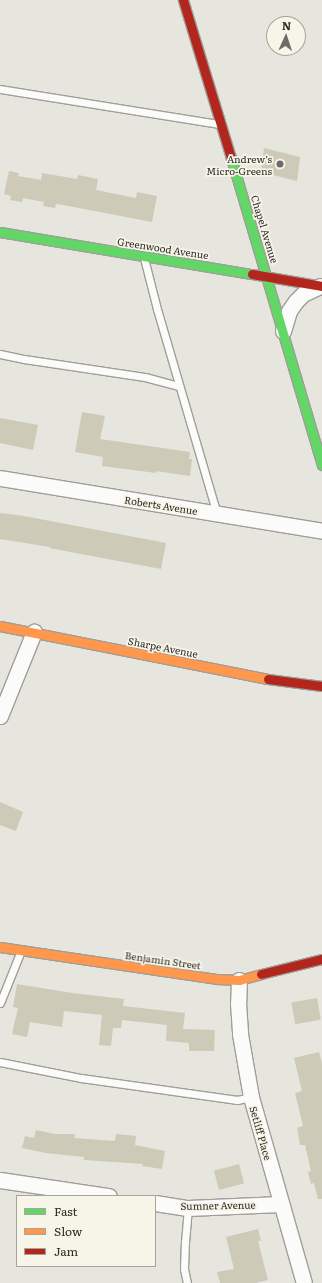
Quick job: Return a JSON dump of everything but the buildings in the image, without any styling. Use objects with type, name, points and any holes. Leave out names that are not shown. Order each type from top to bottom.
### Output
[{"type":"street","name":"Chapel Avenue","points":[[183,0],[268,277],[322,466]]},
{"type":"street","name":"Greenwood Avenue","points":[[0,232],[321,286]]},
{"type":"street","points":[[283,331],[289,311],[296,301],[303,294],[321,286]]},
{"type":"street","name":"Roberts Avenue","points":[[0,478],[322,531]]},
{"type":"street","name":"Sharpe Avenue","points":[[0,626],[284,682],[322,686]]},
{"type":"street","points":[[0,716],[34,632]]},
{"type":"street","name":"Benjamin Street","points":[[0,947],[218,979],[239,980],[322,959]]},
{"type":"street","name":"Setliff Place","points":[[239,980],[238,1004],[240,1034],[250,1097],[304,1283]]},
{"type":"street","points":[[0,1180],[102,1195]]},
{"type":"street","name":"Sumner Avenue","points":[[156,1203],[188,1208],[281,1204]]},
{"type":"lane","points":[[0,89],[221,124]]},
{"type":"lane","points":[[143,256],[179,386],[217,514]]},
{"type":"lane","points":[[0,354],[145,377],[179,386]]},
{"type":"lane","points":[[0,1003],[21,950]]},
{"type":"lane","points":[[0,1062],[81,1078],[237,1100],[250,1097]]},
{"type":"lane","points":[[187,1283],[184,1269],[188,1208]]},
{"type":"traffic: fast","points":[[231,158],[322,465]]},
{"type":"traffic: fast","points":[[0,232],[252,274]]},
{"type":"traffic: slow","points":[[0,626],[268,679]]},
{"type":"traffic: slow","points":[[0,947],[218,979],[239,980],[261,974]]},
{"type":"traffic: jam","points":[[183,0],[231,158]]},
{"type":"traffic: jam","points":[[252,274],[322,286]]},
{"type":"traffic: jam","points":[[268,679],[322,686]]},
{"type":"traffic: jam","points":[[261,974],[322,959]]},
{"type":"place","name":"Andrew’s Micro-Greens","points":[[280,164]]}]
